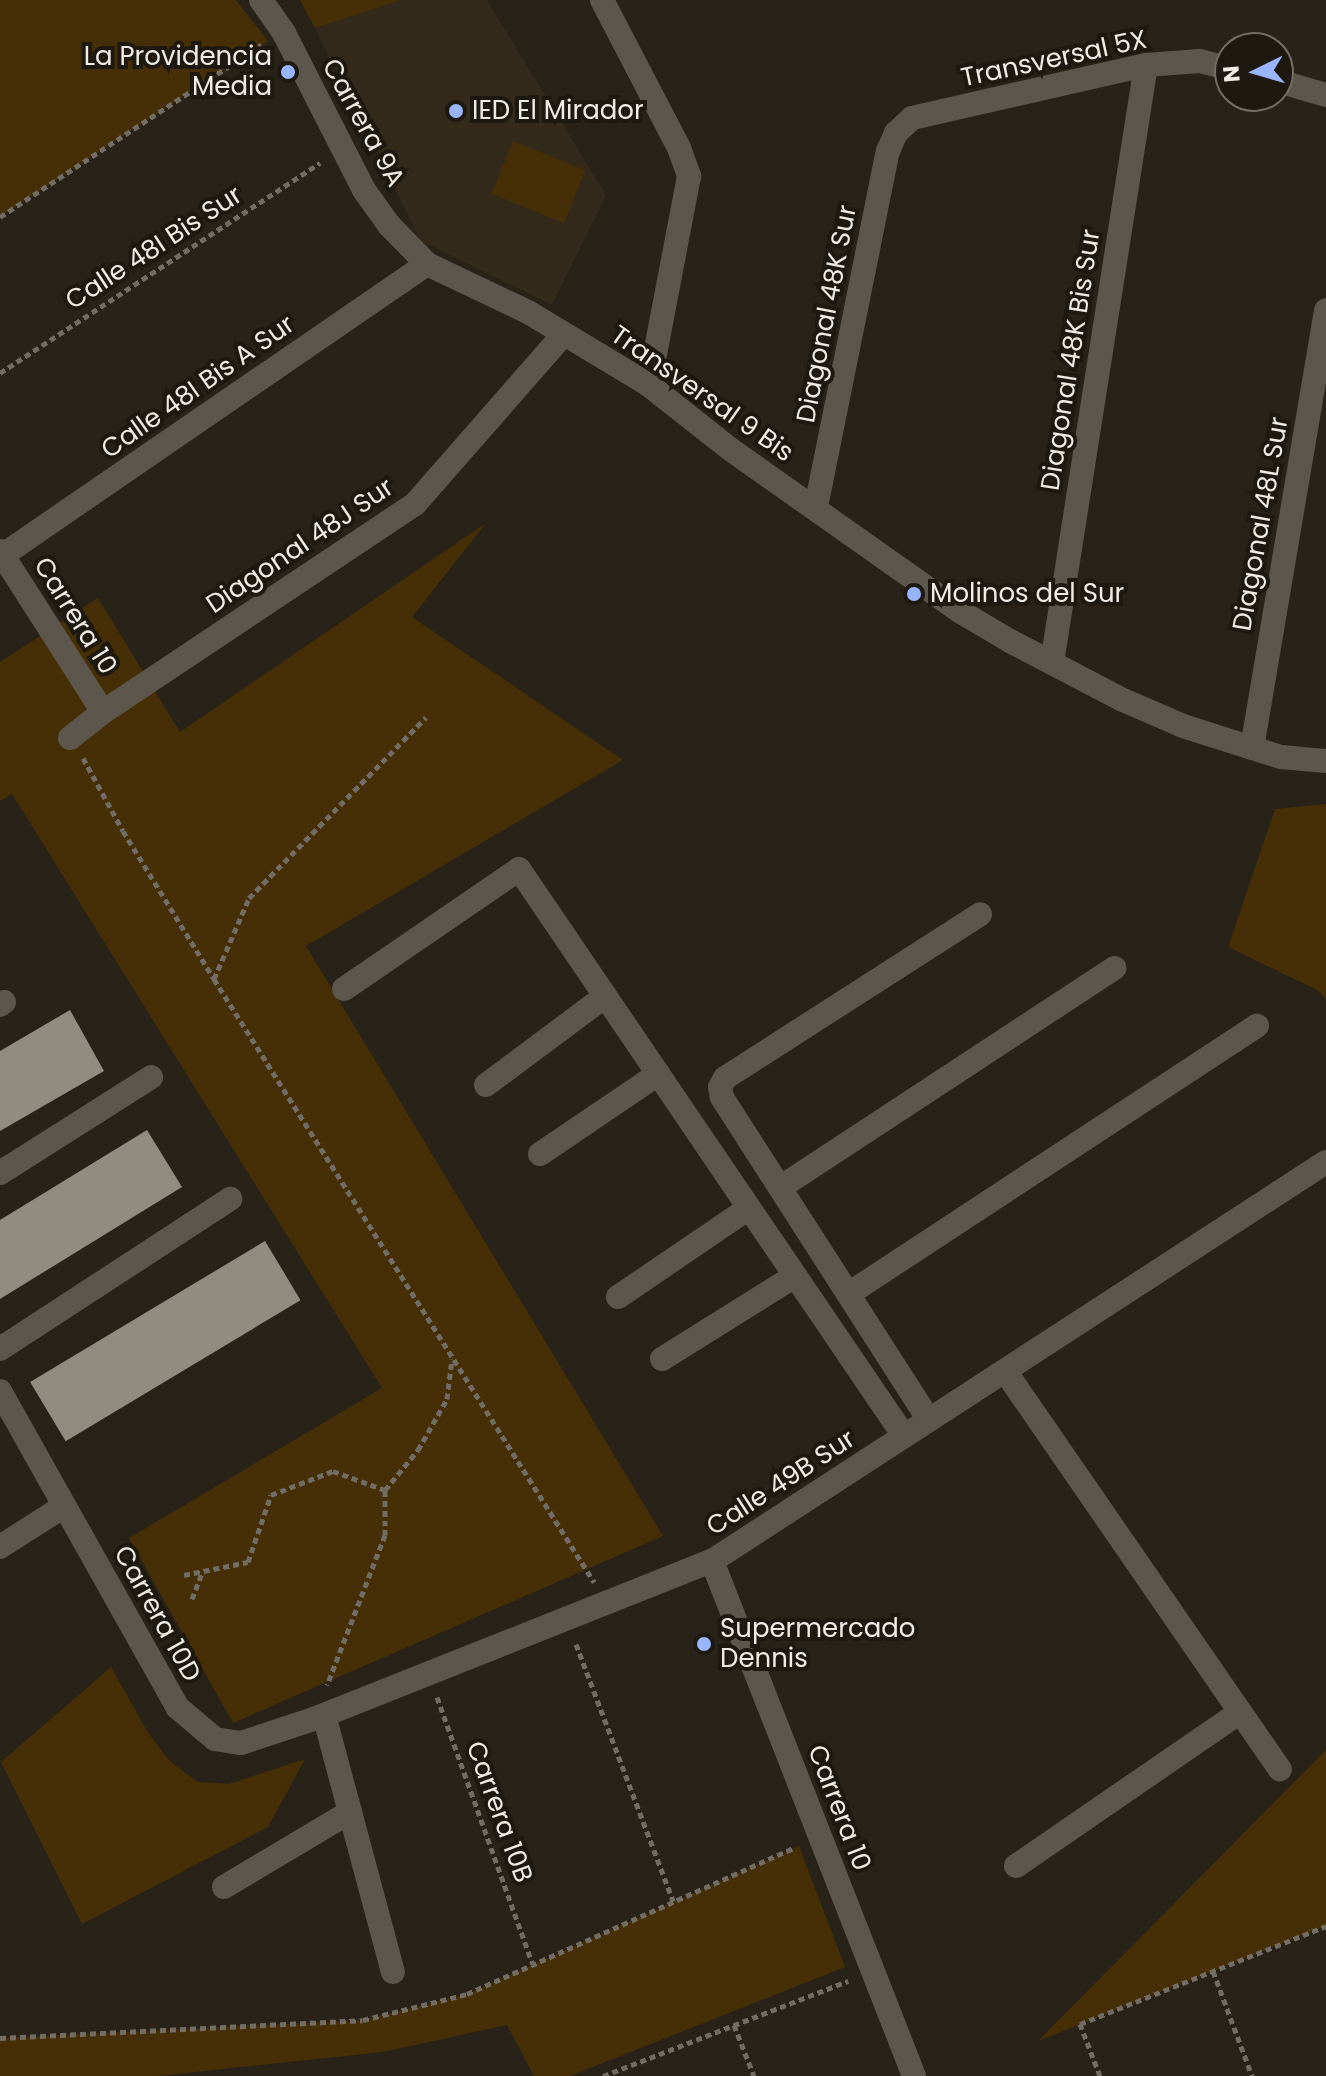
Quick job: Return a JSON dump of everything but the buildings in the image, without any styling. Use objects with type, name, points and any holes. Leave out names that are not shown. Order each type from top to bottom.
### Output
[{"type":"street","name":"Carrera 9A","points":[[261,0],[283,31],[364,190],[389,225],[427,264]]},
{"type":"street","points":[[602,0],[679,148],[689,176],[649,385]]},
{"type":"street","name":"Transversal 5X","points":[[896,133],[912,118],[1146,65],[1200,61],[1214,65]]},
{"type":"street","name":"Diagonal 48K Bis Sur","points":[[1052,663],[1146,65]]},
{"type":"street","points":[[1294,86],[1326,95]]},
{"type":"street","name":"Diagonal 48K Sur","points":[[816,507],[888,151],[896,133]]},
{"type":"street","name":"Transversal 9 Bis","points":[[427,264],[564,334],[649,385],[730,449],[961,612],[1052,663],[1183,726],[1281,757],[1326,761]]},
{"type":"street","name":"Calle 48I Bis A Sur","points":[[1,554],[427,264]]},
{"type":"street","name":"Diagonal 48L Sur","points":[[1252,748],[1326,310]]},
{"type":"street","name":"Diagonal 48J Sur","points":[[70,738],[103,712],[415,504],[564,334]]},
{"type":"street","name":"Carrera 10","points":[[1,554],[103,712]]},
{"type":"street","points":[[344,989],[519,869],[904,1436]]},
{"type":"street","points":[[929,1420],[722,1097],[720,1087],[725,1078],[980,914]]},
{"type":"street","points":[[781,1187],[1115,968]]},
{"type":"street","points":[[486,1085],[604,997]]},
{"type":"street","points":[[850,1293],[1257,1026]]},
{"type":"street","points":[[540,1154],[658,1074]]},
{"type":"street","points":[[0,1173],[151,1077]]},
{"type":"street","name":"Calle 49B Sur","points":[[215,1739],[251,1741],[319,1717],[712,1561],[1326,1162]]},
{"type":"street","points":[[0,1349],[230,1199]]},
{"type":"street","points":[[618,1297],[749,1208]]},
{"type":"street","points":[[662,1359],[795,1276]]},
{"type":"street","points":[[1005,1371],[1280,1769]]},
{"type":"street","name":"Carrera 10D","points":[[0,1391],[177,1707],[215,1739]]},
{"type":"street","points":[[0,1547],[64,1506]]},
{"type":"street","name":"Carrera 10","points":[[712,1561],[914,2076]]},
{"type":"street","points":[[1016,1866],[1239,1713]]},
{"type":"street","points":[[319,1717],[350,1812],[393,1972]]},
{"type":"street","points":[[224,1887],[350,1812]]},
{"type":"path","points":[[0,217],[268,41]]},
{"type":"path","name":"Calle 48I Bis Sur","points":[[0,373],[329,157]]},
{"type":"path","points":[[214,979],[249,898],[426,717]]},
{"type":"path","points":[[70,738],[214,979],[607,1603]]},
{"type":"path","points":[[319,1717],[385,1535],[385,1490],[418,1450],[447,1399],[452,1357]]},
{"type":"path","points":[[184,1575],[248,1562],[271,1495],[333,1471],[385,1490]]},
{"type":"path","points":[[192,1599],[203,1572]]},
{"type":"path","points":[[566,1619],[673,1901]]},
{"type":"path","name":"Carrera 10B","points":[[428,1674],[532,1963]]},
{"type":"path","points":[[1100,2076],[1080,2024],[1326,1926]]},
{"type":"path","points":[[1213,1971],[1252,2076]]},
{"type":"path","points":[[606,2075],[873,1972]]},
{"type":"path","points":[[734,2025],[754,2076]]},
{"type":"shaded area","points":[[0,0],[236,0],[268,41],[0,217]]},
{"type":"shaded area","points":[[300,0],[402,0],[315,28]]},
{"type":"shaded area","name":"IED El Mirador","points":[[402,0],[487,0],[606,195],[552,305],[421,241],[315,28]]},
{"type":"shaded area","points":[[513,141],[585,170],[564,223],[492,194]]},
{"type":"shaded area","points":[[486,523],[412,617],[623,760],[306,946],[663,1536],[233,1723],[129,1538],[382,1388],[12,794],[0,801],[0,662],[98,598],[180,732]]},
{"type":"shaded area","points":[[1326,804],[1326,999],[1319,991],[1228,947],[1275,809]]},
{"type":"shaded area","points":[[111,1667],[147,1731],[169,1760],[197,1782],[229,1784],[305,1759],[268,1827],[82,1924],[1,1762]]},
{"type":"shaded area","points":[[1326,1750],[1326,1926],[1038,2041]]},
{"type":"shaded area","points":[[799,1846],[845,1967],[570,2076],[534,2076],[507,2025],[383,2052],[158,2076],[0,2076],[0,2038],[363,2020],[467,1994]]},
{"type":"place","name":"La Providencia Media","points":[[288,72]]},
{"type":"place","name":"IED El Mirador","points":[[456,111]]},
{"type":"place","name":"Molinos del Sur","points":[[914,594]]},
{"type":"place","name":"Supermercado Dennis","points":[[704,1644]]}]
